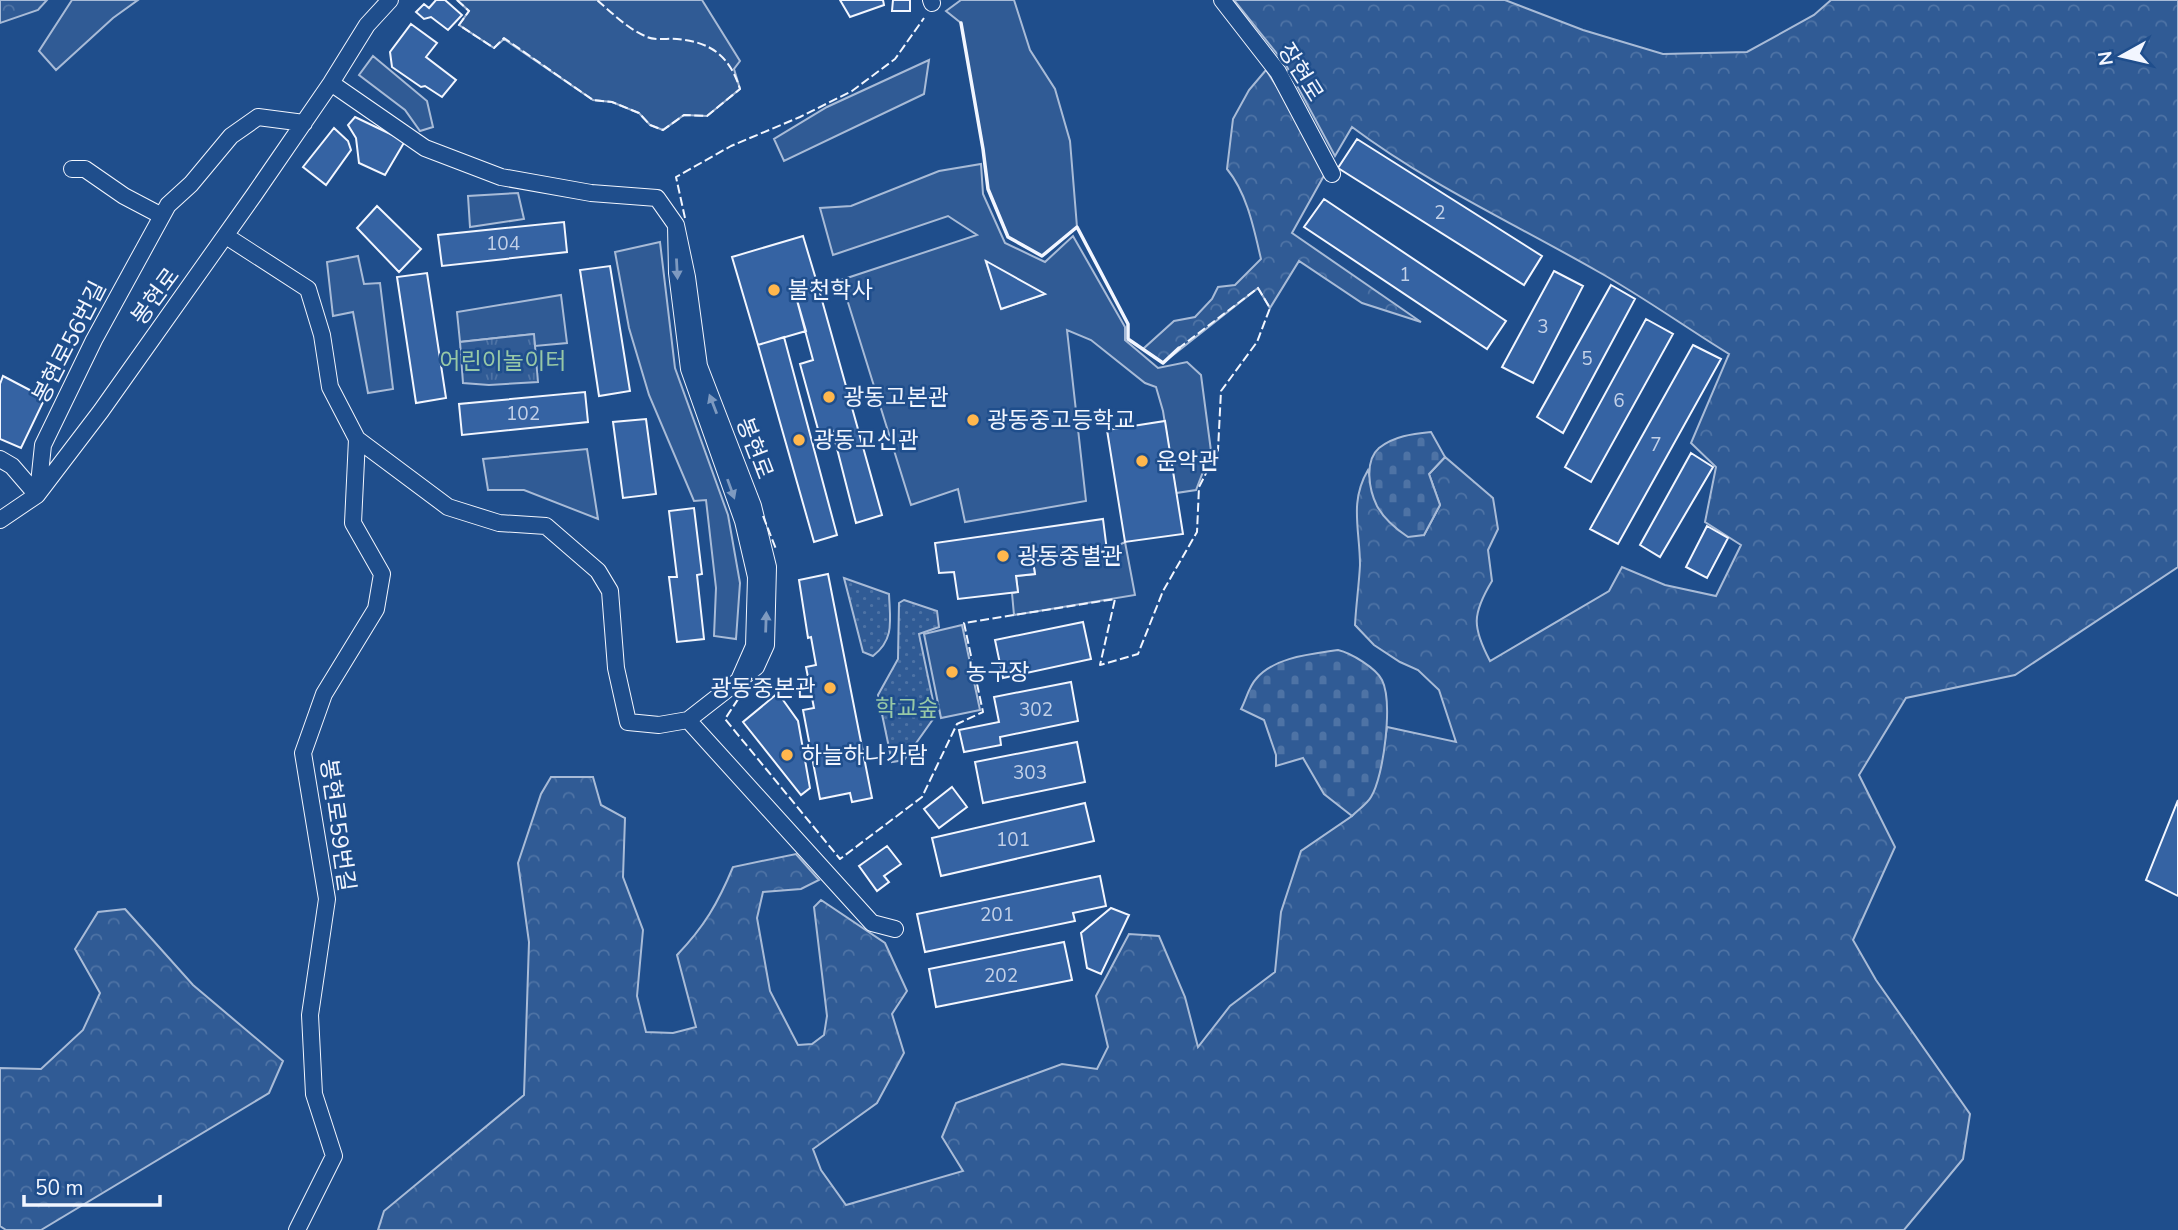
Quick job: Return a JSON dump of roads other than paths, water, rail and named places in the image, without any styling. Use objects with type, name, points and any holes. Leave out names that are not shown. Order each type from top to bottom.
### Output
[{"type":"street","name":"봉현로","points":[[0,520],[37,495],[226,236],[331,83],[367,25],[390,0]]},
{"type":"street","name":"장현로","points":[[1222,0],[1278,72],[1332,174]]},
{"type":"street","name":"봉현로","points":[[331,83],[425,148],[501,177],[591,193],[657,198],[676,225],[687,276],[699,366],[753,506],[768,567],[766,645],[756,667],[688,720],[659,725],[628,722],[616,668],[610,591],[598,571],[546,526],[499,523],[448,507],[357,439]]},
{"type":"street","name":"봉현로56번길","points":[[37,495],[43,445],[94,340],[168,205],[191,184],[231,135],[258,117],[304,123]]},
{"type":"street","points":[[72,169],[85,169],[124,196],[162,216]]},
{"type":"street","points":[[226,236],[308,289],[323,335],[330,387],[357,439]]},
{"type":"street","name":"봉현로59번길","points":[[297,1230],[334,1156],[314,1094],[310,1015],[327,899],[303,753],[324,694],[376,609],[382,574],[353,523],[357,439]]},
{"type":"street","points":[[0,459],[12,466],[37,495]]},
{"type":"street","points":[[688,720],[872,923],[895,929]]},
{"type":"place","name":"불천학사","points":[[774,290]]},
{"type":"place","name":"광동고본관","points":[[829,397]]},
{"type":"place","name":"광동중고등학교","points":[[973,420]]},
{"type":"place","name":"광동고신관","points":[[799,440]]},
{"type":"place","name":"운악관","points":[[1142,461]]},
{"type":"place","name":"광동중별관","points":[[1003,556]]},
{"type":"place","name":"농구장","points":[[952,672]]},
{"type":"place","name":"광동중본관","points":[[830,688]]},
{"type":"place","name":"하늘하나가람","points":[[787,755]]},
{"type":"park label","name":"어린이놀이터","points":[[503,361]]},
{"type":"park label","name":"학교숲","points":[[907,708]]}]
